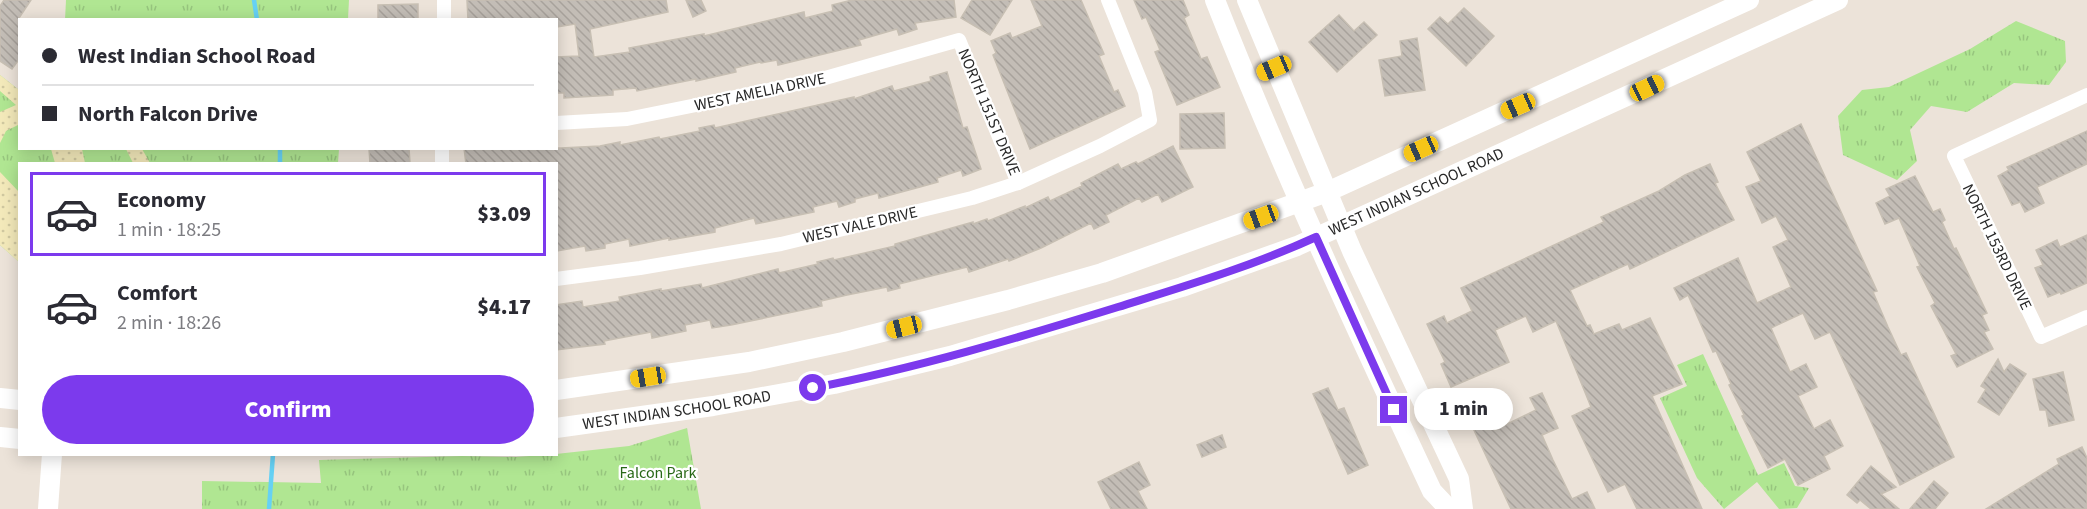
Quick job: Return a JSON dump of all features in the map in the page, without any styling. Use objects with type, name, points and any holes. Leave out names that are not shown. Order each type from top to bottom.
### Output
[{"type":"main road","points":[[1215,0],[1308,220],[1432,491],[1449,509]]},
{"type":"main road","points":[[1247,0],[1334,209],[1459,479],[1463,509]]},
{"type":"main road","name":"WEST INDIAN SCHOOL ROAD","points":[[558,390],[749,362],[904,327],[1308,220],[1749,0]]},
{"type":"main road","name":"WEST INDIAN SCHOOL ROAD","points":[[558,428],[713,406],[834,384],[950,357],[1182,287],[1308,220],[1838,0]]},
{"type":"main road","points":[[1248,79],[1274,68]]},
{"type":"main road","points":[[0,398],[18,400]]},
{"type":"main road","points":[[0,437],[18,439]]},
{"type":"main road","points":[[48,509],[52,456]]},
{"type":"street","points":[[444,0],[444,18]]},
{"type":"street","name":"WEST VALE DRIVE","points":[[558,279],[640,268],[782,244],[972,198],[1018,183],[1100,146],[1150,120],[1145,92],[1108,0]]},
{"type":"street","name":"WEST AMELIA DRIVE","points":[[558,123],[627,119],[721,100],[825,78],[959,40]]},
{"type":"street","name":"NORTH 151ST DRIVE","points":[[959,40],[1018,183]]},
{"type":"street","name":"NORTH 153RD DRIVE","points":[[2087,95],[1954,156],[2041,337],[2087,316]]},
{"type":"green space","points":[[66,0],[349,0],[348,18],[65,18]]},
{"type":"green space","points":[[2016,21],[2065,41],[2066,62],[2049,85],[2014,83],[1967,112],[1931,106],[1910,130],[1917,161],[1897,180],[1843,155],[1838,116],[1862,90],[1889,87],[1970,49]]},
{"type":"green space","points":[[0,75],[18,89],[18,150],[339,150],[338,162],[18,162],[18,261],[0,245]]},
{"type":"green space","points":[[1703,354],[1758,475],[1784,463],[1795,486],[1809,488],[1797,508],[1779,509],[1757,482],[1724,509],[1697,478],[1660,398],[1687,386],[1677,365]]},
{"type":"green space","name":"Falcon Park","points":[[687,428],[701,509],[202,509],[202,481],[321,483],[319,460],[558,456],[558,454],[629,446]]},
{"type":"sand","points":[[0,75],[18,89],[18,125],[6,131],[0,143],[0,112],[16,105],[0,91]]},
{"type":"sand","points":[[51,150],[82,150],[85,162],[55,162]]},
{"type":"sand","points":[[126,150],[143,150],[149,162],[132,162]]},
{"type":"sand","points":[[0,172],[18,191],[18,261],[0,245]]},
{"type":"building","points":[[4,0],[31,0],[18,18],[18,61],[12,69],[0,61],[0,6]]},
{"type":"building","points":[[467,0],[666,0],[668,12],[590,29],[594,57],[630,52],[629,48],[704,34],[704,36],[804,12],[805,18],[833,11],[832,5],[852,0],[954,0],[956,17],[915,23],[917,29],[899,35],[897,29],[859,40],[861,45],[778,65],[777,60],[760,62],[735,68],[736,72],[696,81],[696,79],[637,91],[636,88],[613,90],[613,95],[564,98],[564,93],[558,93],[558,57],[579,56],[575,24],[558,27],[558,18],[468,18]]},
{"type":"building","points":[[686,0],[701,0],[706,11],[693,17]]},
{"type":"building","points":[[972,0],[1012,0],[990,35],[961,18]]},
{"type":"building","points":[[1031,0],[1081,0],[1104,54],[1099,56],[1114,92],[1118,90],[1125,106],[1030,149],[993,55],[996,53],[991,41],[1010,33],[1012,38],[1042,26]]},
{"type":"building","points":[[1134,0],[1183,0],[1189,15],[1184,18],[1201,59],[1207,57],[1220,87],[1177,105],[1155,52],[1160,50],[1146,17],[1142,19]]},
{"type":"building","points":[[418,4],[418,18],[378,18],[378,5]]},
{"type":"building","points":[[1464,8],[1494,36],[1466,66],[1428,29],[1440,17],[1448,24]]},
{"type":"building","points":[[1339,15],[1354,31],[1364,22],[1377,35],[1337,72],[1309,42]]},
{"type":"building","points":[[1417,38],[1425,90],[1385,96],[1379,60],[1402,56],[1400,41]]},
{"type":"building","points":[[947,72],[963,128],[967,127],[981,169],[963,176],[961,170],[937,178],[938,182],[879,198],[878,193],[855,199],[855,202],[839,207],[837,201],[813,207],[814,212],[756,224],[754,218],[715,228],[715,232],[630,246],[629,239],[605,244],[605,248],[586,251],[585,246],[558,251],[558,162],[466,162],[464,150],[558,150],[558,148],[600,146],[620,142],[620,145],[659,137],[660,139],[700,131],[699,128],[714,125],[715,128],[854,97],[854,99],[892,86],[894,91],[931,81],[930,77]]},
{"type":"building","points":[[1224,113],[1225,148],[1180,149],[1180,114]]},
{"type":"building","points":[[1801,124],[1877,291],[1873,292],[1888,327],[1901,355],[1906,353],[1954,457],[1900,485],[1830,332],[1815,339],[1803,313],[1771,328],[1790,372],[1806,364],[1817,387],[1798,396],[1814,429],[1830,420],[1843,446],[1824,456],[1830,469],[1798,485],[1785,459],[1768,468],[1742,416],[1744,415],[1716,351],[1713,352],[1688,295],[1680,300],[1674,288],[1738,258],[1757,303],[1791,287],[1773,247],[1788,240],[1776,216],[1762,223],[1746,187],[1761,181],[1747,152]]},
{"type":"building","points":[[2087,131],[2087,164],[2037,187],[2044,203],[2025,212],[2020,202],[2012,205],[1998,176],[2009,170],[2007,167]]},
{"type":"building","points":[[1173,146],[1193,187],[1162,202],[1158,194],[1142,202],[1139,198],[1106,215],[1109,222],[1094,229],[1091,223],[1009,261],[1008,259],[969,272],[967,267],[899,284],[900,288],[888,291],[887,287],[847,295],[821,301],[822,306],[731,325],[712,328],[710,320],[685,325],[686,331],[652,338],[651,332],[604,341],[605,344],[558,350],[558,305],[582,301],[583,307],[620,301],[619,297],[661,289],[661,291],[701,284],[702,288],[778,269],[779,273],[833,258],[834,260],[895,246],[895,244],[973,222],[973,224],[987,219],[988,221],[1048,197],[1050,201],[1082,186],[1081,183],[1118,164],[1121,169],[1136,162],[1138,164]]},
{"type":"building","points":[[369,150],[409,150],[410,162],[370,162]]},
{"type":"building","points":[[1710,164],[1718,182],[1715,183],[1734,220],[1630,269],[1628,264],[1570,290],[1587,326],[1590,325],[1594,334],[1619,324],[1622,330],[1650,318],[1682,384],[1652,396],[1702,509],[1637,509],[1625,484],[1608,492],[1572,416],[1591,407],[1556,321],[1533,332],[1526,316],[1495,330],[1509,362],[1451,387],[1441,364],[1445,362],[1427,324],[1444,316],[1447,323],[1472,311],[1461,288],[1604,222],[1601,217],[1659,191],[1685,175]]},
{"type":"building","points":[[1915,176],[1933,212],[1940,209],[1945,220],[1942,222],[1954,249],[1956,248],[1987,313],[1982,315],[1989,330],[1984,332],[1993,349],[1957,367],[1951,356],[1956,354],[1931,306],[1935,303],[1917,267],[1920,266],[1899,218],[1885,224],[1876,203],[1890,196],[1886,189]]},
{"type":"building","points":[[2087,235],[2087,283],[2048,297],[2035,268],[2043,265],[2036,250],[2057,240],[2060,247]]},
{"type":"building","points":[[1998,359],[2004,372],[2010,364],[2026,374],[1999,415],[1978,402],[1986,389],[1981,386]]},
{"type":"building","points":[[2063,372],[2074,420],[2049,426],[2046,410],[2040,410],[2033,379]]},
{"type":"building","points":[[1328,388],[1338,410],[1344,408],[1368,465],[1348,474],[1313,394]]},
{"type":"building","points":[[1542,393],[1558,428],[1542,435],[1553,460],[1572,499],[1587,492],[1595,509],[1511,509],[1473,428],[1490,419],[1495,430],[1536,410],[1530,398]]},
{"type":"building","points":[[1222,435],[1226,447],[1202,457],[1197,445]]},
{"type":"building","points":[[2082,447],[2087,458],[2087,509],[1986,509],[2059,464],[2057,459]]},
{"type":"building","points":[[1139,462],[1150,485],[1138,491],[1147,509],[1111,509],[1098,482]]},
{"type":"building","points":[[1871,466],[1896,487],[1881,494],[1899,509],[1871,509],[1860,500],[1857,503],[1847,495]]},
{"type":"building","points":[[1934,481],[1948,493],[1935,509],[1910,509]]},
{"type":"waterway","points":[[254,0],[257,18]]},
{"type":"waterway","points":[[280,150],[280,162]]},
{"type":"waterway","points":[[269,509],[273,456]]},
{"type":"route","points":[[813,388],[950,357],[1062,324],[1182,287],[1316,237],[1394,410]]}]
